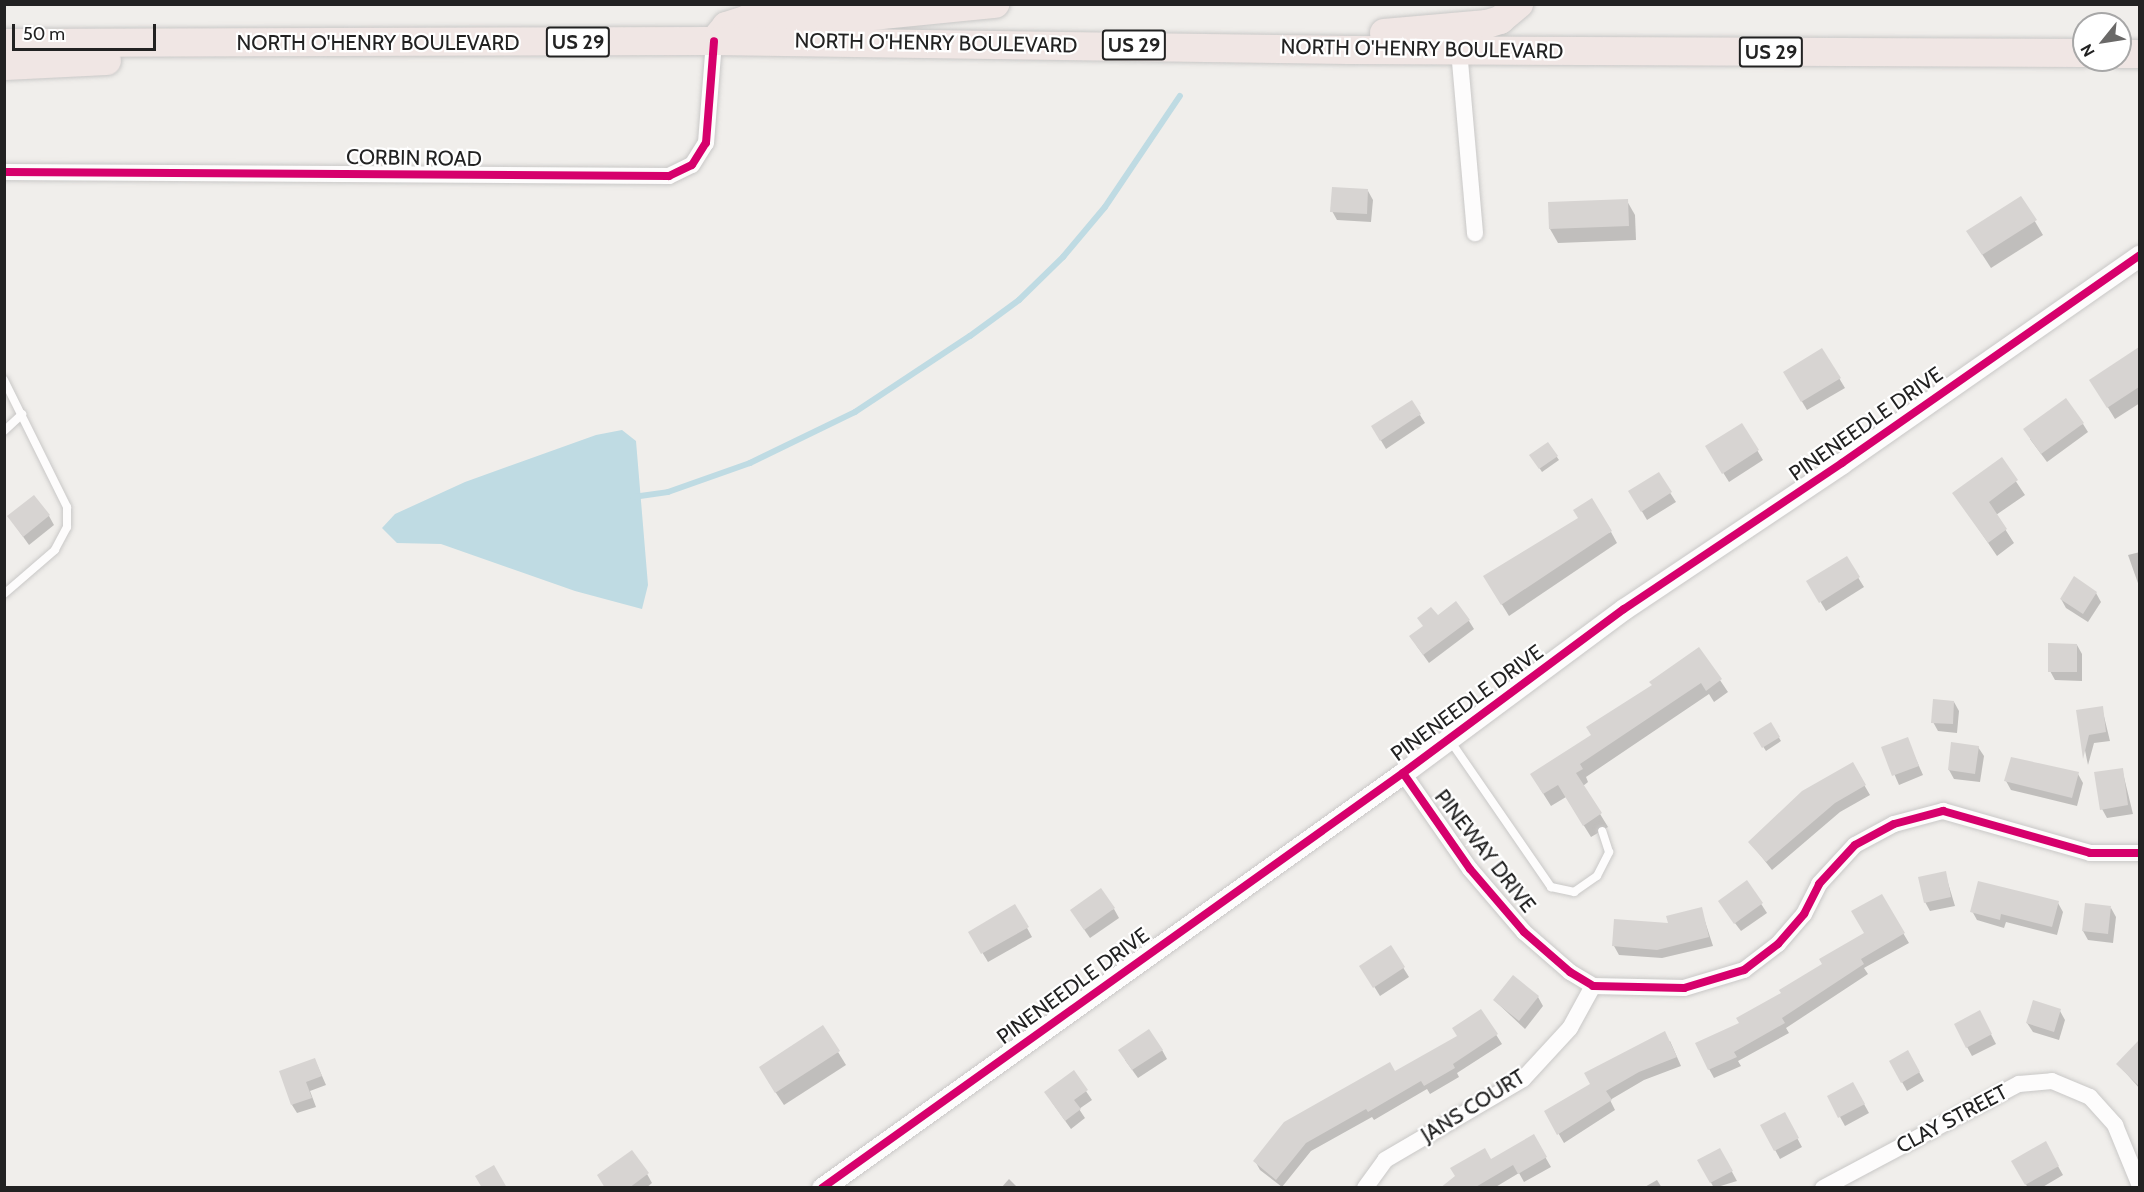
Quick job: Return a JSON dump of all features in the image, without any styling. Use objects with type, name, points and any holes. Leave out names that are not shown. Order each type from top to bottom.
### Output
[{"type":"highway","points":[[714,41],[726,26],[747,19],[862,18],[995,4]]},
{"type":"highway","points":[[1242,46],[1487,24],[1500,20],[1519,4]]},
{"type":"highway","name":"NORTH O'HENRY BOULEVARD","points":[[4,43],[316,44],[714,41],[1459,50],[2072,53]]},
{"type":"highway","points":[[4,66],[209,56],[316,44]]},
{"type":"street","name":"CORBIN ROAD","points":[[4,172],[669,176],[692,165],[706,143],[714,41]]},
{"type":"street","points":[[1459,50],[1475,233]]},
{"type":"street","name":"PINENEEDLE DRIVE","points":[[822,1188],[1403,773],[1624,609],[1842,463],[2139,255]]},
{"type":"street","name":"PINEWAY DRIVE","points":[[1403,773],[1470,869],[1524,932],[1570,972],[1593,986]]},
{"type":"street","points":[[1593,986],[1684,988],[1744,970],[1778,944],[1804,914],[1819,884],[1855,845],[1894,824],[1943,811],[2090,853],[2139,853]]},
{"type":"street","name":"JANS COURT","points":[[1365,1188],[1385,1161],[1523,1079],[1570,1029],[1593,986]]},
{"type":"street","name":"CLAY STREET","points":[[1823,1188],[2019,1084],[2052,1081],[2090,1097],[2115,1125],[2139,1186]]},
{"type":"lane","points":[[4,380],[67,507],[68,527],[55,550],[4,594]]},
{"type":"lane","points":[[4,431],[22,414]]},
{"type":"lane","points":[[1449,739],[1551,887],[1574,892],[1597,876],[1609,852],[1602,831]]},
{"type":"water","points":[[622,430],[636,441],[648,585],[642,609],[575,591],[441,544],[397,543],[382,528],[395,514],[465,482],[596,435]]},
{"type":"building","points":[[1332,187],[1368,189],[1367,214],[1330,212]]},
{"type":"building","points":[[2021,196],[2037,220],[1982,255],[1966,231]]},
{"type":"building","points":[[1628,199],[1629,226],[1549,229],[1548,202]]},
{"type":"building","points":[[2139,347],[2139,387],[2107,408],[2089,380]]},
{"type":"building","points":[[1822,348],[1841,378],[1801,402],[1783,372]]},
{"type":"building","points":[[2066,398],[2084,423],[2041,454],[2023,429]]},
{"type":"building","points":[[1412,400],[1421,414],[1380,441],[1371,426]]},
{"type":"building","points":[[1742,423],[1759,450],[1722,474],[1705,446]]},
{"type":"building","points":[[1548,442],[1558,456],[1539,469],[1529,455]]},
{"type":"building","points":[[2002,457],[2018,480],[1989,502],[2007,529],[1988,543],[1952,493]]},
{"type":"building","points":[[1659,472],[1672,492],[1641,512],[1628,491]]},
{"type":"building","points":[[34,495],[50,515],[23,537],[7,516]]},
{"type":"building","points":[[1592,498],[1612,531],[1501,605],[1483,576],[1578,518],[1573,510]]},
{"type":"building","points":[[1847,556],[1860,577],[1819,603],[1806,581]]},
{"type":"building","points":[[2074,576],[2097,592],[2083,614],[2060,599]]},
{"type":"building","points":[[1456,601],[1470,620],[1423,655],[1409,636],[1423,626],[1417,618],[1431,607],[1438,615]]},
{"type":"building","points":[[2048,643],[2077,644],[2077,672],[2048,672]]},
{"type":"building","points":[[1699,647],[1722,679],[1706,691],[1701,683],[1580,764],[1583,769],[1576,773],[1602,813],[1583,826],[1558,785],[1543,794],[1530,774],[1591,735],[1586,727],[1652,685],[1649,682]]},
{"type":"building","points":[[1933,699],[1954,701],[1953,724],[1931,723]]},
{"type":"building","points":[[2103,706],[2106,732],[2089,735],[2083,759],[2076,710]]},
{"type":"building","points":[[1771,722],[1780,737],[1762,748],[1753,733]]},
{"type":"building","points":[[1908,737],[1919,766],[1892,776],[1881,747]]},
{"type":"building","points":[[1951,742],[1979,746],[1975,774],[1948,770]]},
{"type":"building","points":[[2011,757],[2079,772],[2072,798],[2004,781]]},
{"type":"building","points":[[1853,762],[1866,785],[1835,803],[1766,862],[1748,842],[1802,791]]},
{"type":"building","points":[[2123,768],[2128,805],[2100,810],[2094,772]]},
{"type":"building","points":[[1946,871],[1951,897],[1924,903],[1918,877]]},
{"type":"building","points":[[1747,880],[1763,903],[1734,924],[1718,901]]},
{"type":"building","points":[[1978,881],[2059,901],[2052,927],[2001,914],[2000,920],[1970,912]]},
{"type":"building","points":[[1101,888],[1115,908],[1084,930],[1070,910]]},
{"type":"building","points":[[1882,894],[1905,933],[1861,959],[1864,964],[1782,1018],[1785,1023],[1734,1052],[1737,1057],[1708,1070],[1695,1043],[1739,1023],[1736,1018],[1781,993],[1779,990],[1822,964],[1819,959],[1864,933],[1851,911]]},
{"type":"building","points":[[2085,903],[2111,906],[2108,934],[2082,931]]},
{"type":"building","points":[[1015,904],[1029,927],[981,954],[968,932]]},
{"type":"building","points":[[1702,907],[1709,937],[1657,950],[1612,946],[1614,919],[1668,923],[1666,916]]},
{"type":"building","points":[[1391,945],[1405,967],[1373,988],[1359,966]]},
{"type":"building","points":[[1513,975],[1539,996],[1519,1021],[1493,1000]]},
{"type":"building","points":[[2033,1000],[2061,1009],[2054,1032],[2026,1023]]},
{"type":"building","points":[[1481,1009],[1498,1034],[1453,1064],[1455,1068],[1424,1086],[1421,1081],[1368,1112],[1366,1109],[1306,1143],[1276,1180],[1253,1161],[1284,1122],[1390,1062],[1395,1071],[1457,1036],[1452,1028]]},
{"type":"building","points":[[1980,1010],[1992,1034],[1966,1048],[1954,1024]]},
{"type":"building","points":[[823,1025],[840,1051],[775,1093],[759,1067]]},
{"type":"building","points":[[1149,1029],[1163,1050],[1132,1070],[1118,1050]]},
{"type":"building","points":[[1665,1031],[1677,1057],[1639,1072],[1606,1091],[1612,1100],[1557,1135],[1544,1111],[1590,1084],[1584,1073]]},
{"type":"building","points":[[2139,1040],[2139,1086],[2116,1064]]},
{"type":"building","points":[[1908,1050],[1920,1072],[1901,1083],[1889,1061]]},
{"type":"building","points":[[315,1058],[322,1076],[306,1082],[312,1098],[291,1105],[279,1071]]},
{"type":"building","points":[[1074,1070],[1088,1090],[1074,1100],[1081,1109],[1065,1121],[1044,1092]]},
{"type":"building","points":[[1853,1082],[1865,1104],[1838,1118],[1827,1096]]},
{"type":"building","points":[[1785,1112],[1799,1138],[1774,1151],[1760,1125]]},
{"type":"building","points":[[1534,1134],[1547,1157],[1518,1174],[1513,1165],[1474,1188],[1440,1188],[1455,1176],[1450,1168],[1485,1148],[1491,1159]]},
{"type":"building","points":[[2046,1141],[2059,1166],[2025,1185],[2011,1161]]},
{"type":"building","points":[[1720,1148],[1733,1171],[1710,1183],[1697,1160]]},
{"type":"building","points":[[632,1150],[649,1173],[629,1188],[605,1188],[597,1175]]},
{"type":"building","points":[[494,1165],[507,1188],[482,1188],[475,1176]]},
{"type":"waterway","points":[[633,497],[668,492],[750,463],[855,412],[970,336],[1019,300],[1063,257],[1105,207],[1180,96]]},
{"type":"cycle path","points":[[4,172],[669,176],[692,165],[706,143],[714,41]]},
{"type":"cycle path","points":[[822,1188],[1403,773],[1624,609],[1842,463],[2140,255]]},
{"type":"cycle path","points":[[1403,773],[1470,869],[1524,932],[1570,972],[1593,986],[1684,988],[1744,970],[1778,944],[1804,914],[1819,884],[1855,845],[1894,824],[1943,811],[2090,853],[2140,853]]}]
